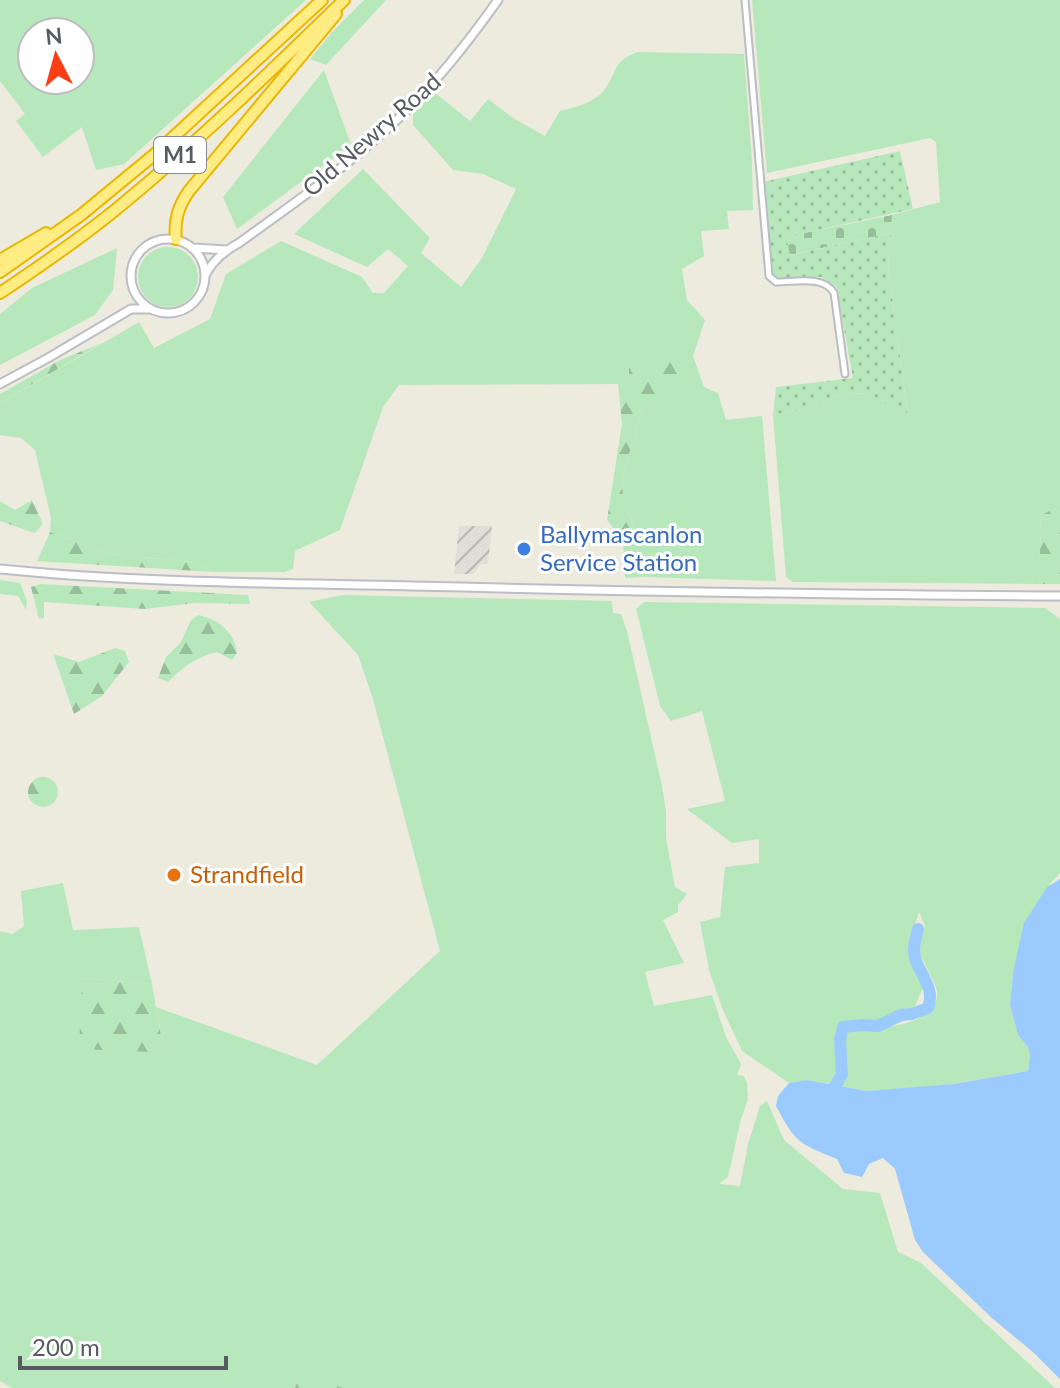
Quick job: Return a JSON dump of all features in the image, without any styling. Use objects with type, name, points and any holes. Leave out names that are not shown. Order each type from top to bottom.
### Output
[{"type":"highway","points":[[0,272],[98,201],[172,140],[322,0]]},
{"type":"highway","points":[[176,239],[177,212],[189,191],[328,26],[345,0]]},
{"type":"highway","name":"M1","points":[[0,293],[101,221],[157,174],[345,0]]},
{"type":"highway","points":[[0,260],[98,201]]},
{"type":"main road","name":"Old Newry Road","points":[[206,274],[227,250],[348,163],[408,110],[446,70],[498,0]]},
{"type":"main road","points":[[151,309],[134,291],[131,280],[136,257],[143,248],[164,238],[176,239],[193,248],[227,250]]},
{"type":"main road","points":[[0,384],[131,309],[151,309],[164,313],[189,307],[204,287],[206,274],[203,261],[193,248]]},
{"type":"main road","points":[[131,309],[134,291]]},
{"type":"main road","points":[[0,569],[261,583],[767,594],[1060,596]]},
{"type":"street","points":[[745,0],[769,276],[776,282],[821,282],[830,285],[834,293],[845,374]]},
{"type":"shaded area","points":[[459,526],[492,526],[488,564],[481,564],[473,574],[454,574]]},
{"type":"green space","points":[[0,0],[306,0],[124,164],[96,170],[82,127],[43,157],[16,121],[25,114],[0,81]]},
{"type":"green space","points":[[364,0],[386,0],[326,65],[310,59],[333,31]]},
{"type":"green space","points":[[752,0],[1060,0],[1060,504],[1041,517],[1039,584],[793,582],[786,577],[773,415],[795,411],[847,393],[870,394],[908,416],[888,267],[892,215],[940,202],[936,142],[930,138],[767,173]]},
{"type":"green space","points":[[637,52],[744,54],[753,210],[727,211],[729,229],[701,231],[704,256],[682,269],[687,300],[705,320],[693,356],[704,387],[718,393],[726,420],[762,416],[776,581],[643,577],[632,523],[623,497],[622,477],[643,409],[677,374],[629,384],[399,385],[383,407],[340,530],[295,551],[293,569],[285,572],[214,572],[193,562],[112,554],[50,532],[51,518],[35,450],[21,438],[0,435],[0,403],[139,322],[154,348],[210,319],[226,274],[281,241],[362,277],[373,293],[384,293],[408,266],[388,249],[367,267],[294,234],[363,169],[430,238],[421,253],[461,287],[482,258],[516,189],[483,174],[453,170],[413,125],[413,111],[434,92],[470,121],[488,99],[545,136],[560,111],[596,98],[605,89],[619,63]]},
{"type":"green space","points":[[324,70],[351,145],[237,229],[223,197]]},
{"type":"green space","points":[[900,151],[913,209],[786,237],[790,255],[891,233],[888,267],[908,417],[870,394],[847,393],[795,411],[773,415],[776,387],[853,378],[836,286],[821,277],[777,278],[773,275],[763,182]]},
{"type":"green space","points":[[892,215],[891,233],[789,255],[785,237]]},
{"type":"green space","points":[[168,247],[180,249],[189,256],[196,265],[196,289],[189,298],[180,305],[168,307],[156,305],[147,298],[140,289],[138,277],[140,265],[147,256],[156,249]]},
{"type":"green space","points":[[117,248],[113,290],[95,315],[0,365],[0,314],[32,288]]},
{"type":"green space","points":[[102,343],[0,403],[0,394],[60,360]]},
{"type":"green space","points":[[668,354],[678,374],[643,409],[622,477],[623,497],[632,523],[643,577],[625,578],[623,541],[607,520],[622,424],[618,384],[629,383],[629,364]]},
{"type":"green space","points":[[32,500],[43,524],[34,533],[0,521],[0,501],[15,510]]},
{"type":"green space","points":[[1060,504],[1060,584],[1039,584],[1041,516]]},
{"type":"green space","points":[[50,532],[112,554],[193,562],[214,572],[37,561]]},
{"type":"green space","points":[[0,580],[20,583],[27,601],[26,610],[18,596],[0,594]]},
{"type":"green space","points":[[40,584],[248,595],[250,604],[194,603],[145,609],[44,602],[44,618],[39,619],[31,587]]},
{"type":"green space","points":[[342,595],[612,601],[613,613],[621,614],[628,635],[662,786],[666,838],[675,887],[687,894],[678,905],[678,912],[663,920],[684,963],[645,972],[654,1006],[712,995],[726,1037],[741,1064],[737,1075],[744,1076],[747,1083],[748,1099],[728,1177],[719,1184],[740,1186],[748,1144],[760,1106],[767,1101],[784,1140],[843,1189],[880,1193],[898,1252],[921,1263],[1055,1388],[12,1388],[0,1381],[0,931],[12,934],[24,926],[21,891],[63,883],[73,930],[139,927],[152,984],[82,978],[163,1047],[156,1007],[317,1065],[440,951],[373,699],[358,655],[309,602]]},
{"type":"green space","points":[[644,602],[1045,608],[1060,619],[1060,873],[1047,887],[1013,972],[1010,1005],[1018,1035],[1028,1047],[1028,1071],[926,1087],[867,1091],[840,1086],[846,1071],[843,1040],[847,1030],[902,1024],[928,1013],[935,1003],[936,987],[918,949],[925,926],[919,912],[908,946],[923,987],[914,1009],[900,1010],[878,1020],[845,1021],[838,1034],[837,1069],[831,1084],[807,1080],[789,1083],[742,1051],[709,970],[700,922],[720,917],[725,867],[759,863],[759,839],[732,843],[687,809],[725,801],[702,711],[671,721],[660,706],[636,609]]},
{"type":"green space","points":[[198,615],[224,627],[237,653],[232,660],[217,652],[209,654],[190,663],[168,682],[158,678],[166,657],[181,642],[191,620]]},
{"type":"green space","points":[[115,648],[125,651],[129,662],[102,696],[74,714],[53,654],[79,662]]},
{"type":"green space","points":[[43,777],[54,781],[58,792],[54,803],[43,807],[32,803],[28,792],[32,781]]},
{"type":"green space","points":[[82,978],[152,984],[163,1047],[152,1052],[79,1049]]},
{"type":"green space","points":[[302,1369],[342,1388],[295,1388]]},
{"type":"water","points":[[1060,879],[1060,1379],[923,1252],[915,1240],[895,1169],[883,1158],[869,1164],[862,1177],[844,1173],[837,1159],[799,1140],[776,1106],[778,1096],[789,1083],[807,1080],[867,1091],[954,1084],[1028,1071],[1028,1047],[1018,1035],[1010,1005],[1013,972],[1024,923],[1047,887]]},
{"type":"waterway","points":[[829,1097],[842,1074],[840,1040],[843,1027],[878,1026],[901,1015],[928,1008],[927,984],[915,957],[918,929]]},
{"type":"place","name":"Ballymascanlon Service Station","points":[[524,549]]},
{"type":"place","name":"Strandfield","points":[[174,875]]}]
